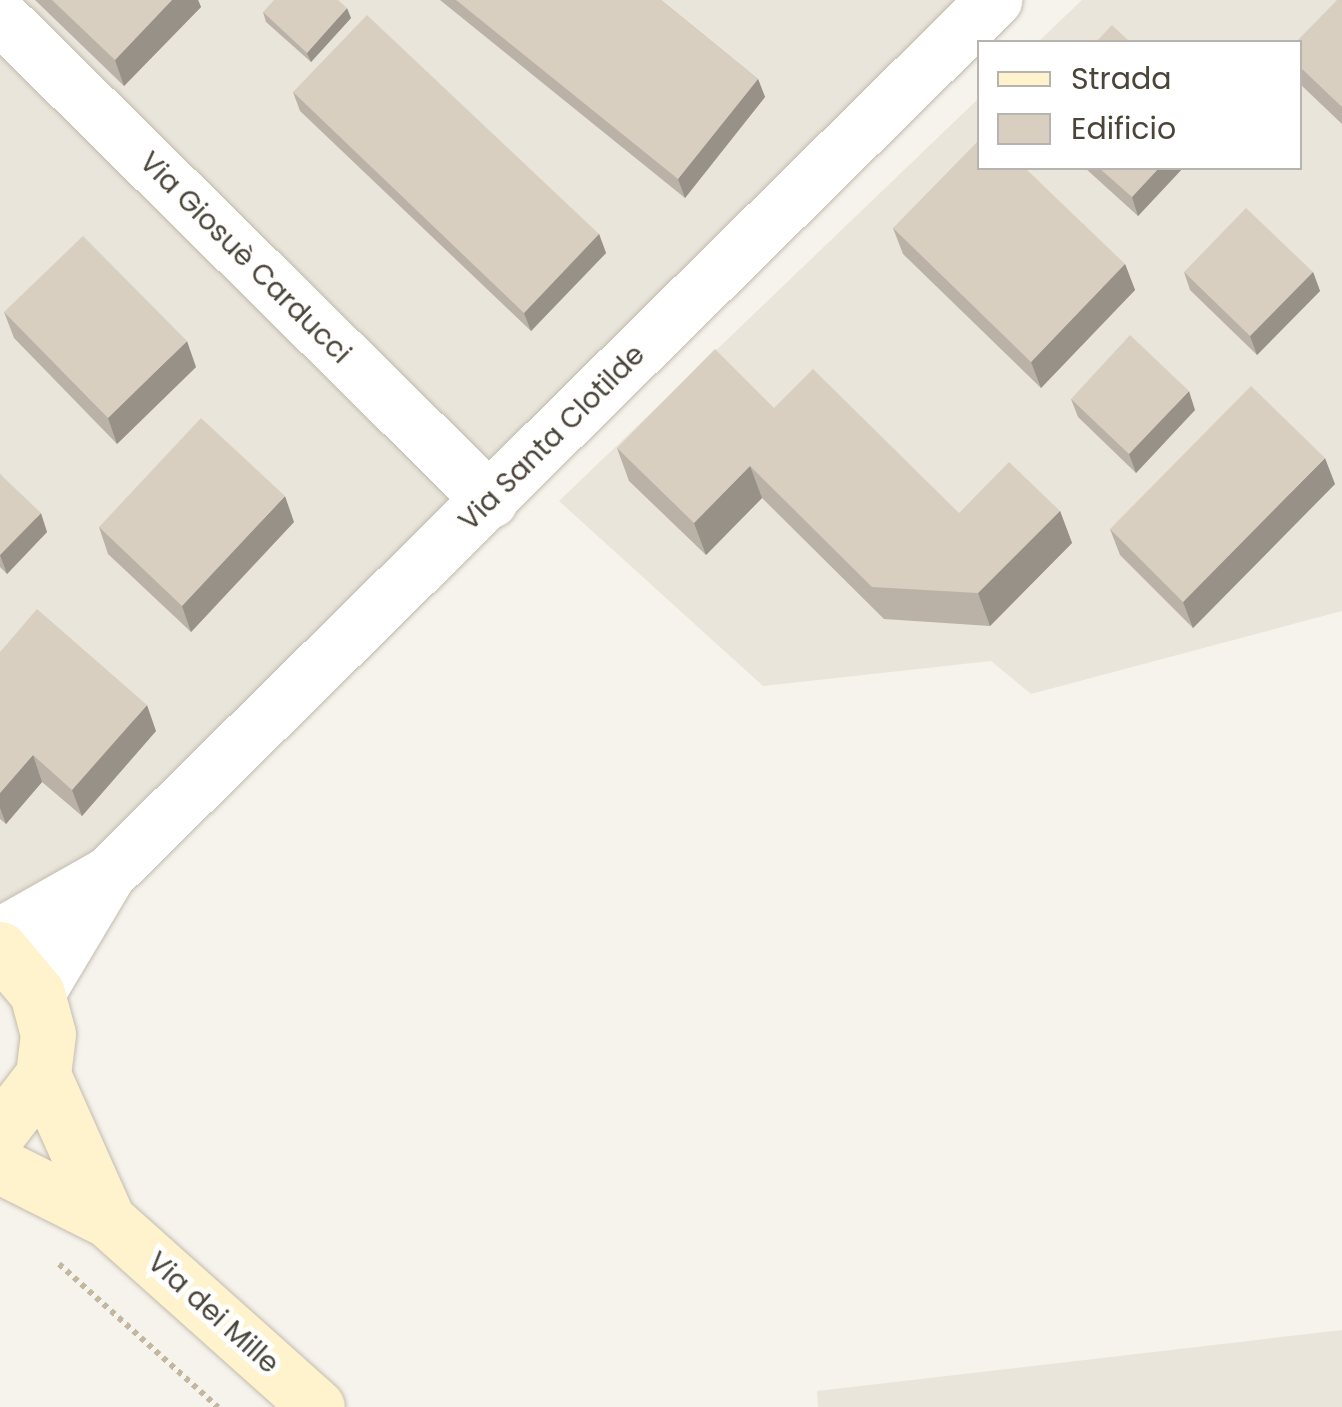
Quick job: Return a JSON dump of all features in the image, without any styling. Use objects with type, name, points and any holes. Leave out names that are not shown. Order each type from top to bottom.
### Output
[{"type":"main road","points":[[0,949],[37,993],[48,1034],[43,1075],[0,1131]]},
{"type":"main road","name":"Via dei Mille","points":[[43,1075],[108,1220]]},
{"type":"main road","name":"Via dei Mille","points":[[0,1166],[108,1220],[317,1407]]},
{"type":"street","name":"Via Santa Clotilde","points":[[37,993],[108,874],[490,500],[967,9]]},
{"type":"street","name":"Via Giosuè Carducci","points":[[0,16],[490,500]]},
{"type":"street","name":"Via Santa Clotilde","points":[[0,935],[108,874]]},
{"type":"path","points":[[46,1253],[218,1407]]},
{"type":"shaded area","points":[[0,0],[980,0],[111,862],[0,909]]},
{"type":"shaded area","points":[[1082,0],[1342,0],[1342,611],[1031,694],[991,661],[763,686],[559,501],[977,100],[977,170],[1302,170],[1302,40],[1040,40]]},
{"type":"shaded area","points":[[1342,1330],[1342,1407],[818,1407],[817,1391]]},
{"type":"building","points":[[52,0],[172,0],[115,60]]},
{"type":"building","points":[[274,0],[338,0],[347,8],[307,53],[263,12]]},
{"type":"building","points":[[456,0],[661,0],[758,79],[678,179]]},
{"type":"building","points":[[1337,0],[1342,0],[1342,107],[1302,69],[1302,40],[1298,40]]},
{"type":"building","points":[[367,15],[599,234],[524,313],[293,92]]},
{"type":"building","points":[[1112,25],[1128,40],[1098,40]]},
{"type":"building","points":[[977,142],[977,170],[1027,170],[1125,264],[1031,362],[893,228]]},
{"type":"building","points":[[1101,170],[1157,170],[1132,197]]},
{"type":"building","points":[[1246,208],[1313,272],[1250,336],[1184,272]]},
{"type":"building","points":[[83,236],[187,341],[108,418],[4,312]]},
{"type":"building","points":[[1130,335],[1189,391],[1129,454],[1071,399]]},
{"type":"building","points":[[715,349],[774,408],[813,369],[959,513],[1009,462],[1060,511],[978,593],[872,587],[750,466],[694,523],[617,448]]},
{"type":"building","points":[[1251,386],[1325,458],[1183,602],[1110,529]]},
{"type":"building","points":[[201,418],[285,496],[182,606],[99,527]]},
{"type":"building","points":[[0,474],[41,513],[0,555]]},
{"type":"building","points":[[37,609],[147,705],[72,790],[33,755],[0,793],[0,652]]}]
